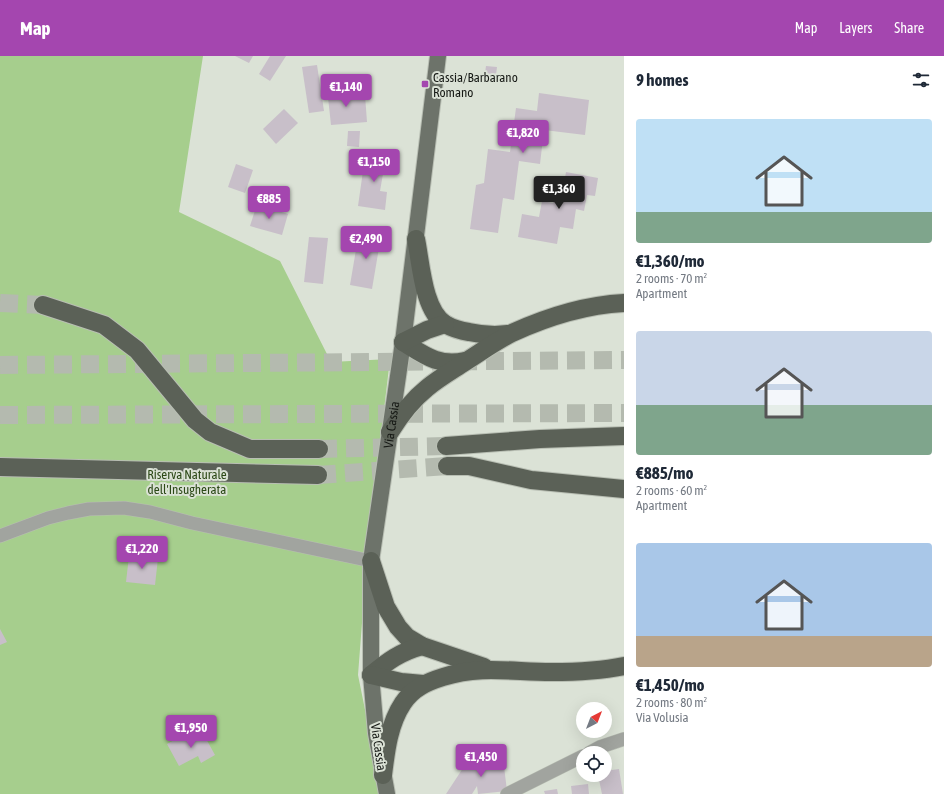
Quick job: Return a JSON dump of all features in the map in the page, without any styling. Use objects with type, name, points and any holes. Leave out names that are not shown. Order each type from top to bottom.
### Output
[{"type":"highway","points":[[416,239],[426,293],[431,307],[445,324],[486,336],[512,334]]},
{"type":"highway","points":[[390,432],[401,416],[426,388],[468,360],[512,334],[549,318],[573,311],[624,303]]},
{"type":"highway","points":[[43,305],[104,325],[137,350],[195,420],[210,432],[250,449],[319,449]]},
{"type":"highway","points":[[445,324],[427,330],[404,342],[429,358],[441,362],[455,363],[468,360]]},
{"type":"highway","points":[[446,446],[540,439],[624,436]]},
{"type":"highway","points":[[447,466],[469,466],[531,480],[624,489]]},
{"type":"highway","points":[[0,467],[318,475]]},
{"type":"highway","points":[[371,562],[383,601],[398,627],[407,637],[422,646],[490,669]]},
{"type":"highway","points":[[370,675],[393,657],[408,650],[422,646]]},
{"type":"highway","points":[[383,775],[385,752],[395,718],[404,702],[423,684],[457,672],[490,669],[551,672],[607,669],[624,666]]},
{"type":"highway","points":[[370,675],[401,682],[423,684]]},
{"type":"main road","name":"Via Cassia","points":[[387,794],[376,733],[370,675],[371,562],[404,342],[438,56]]},
{"type":"street","points":[[0,536],[48,518],[68,513],[89,509],[120,508],[150,512],[192,523],[371,562]]},
{"type":"street","points":[[603,746],[624,739]]},
{"type":"street","points":[[508,794],[576,760]]},
{"type":"green space","name":"Riserva Naturale dell'Insugherata","points":[[0,56],[203,56],[179,212],[280,261],[331,362],[390,359],[365,570],[358,675],[382,794],[0,794]]},
{"type":"building","points":[[235,56],[253,56],[249,63]]},
{"type":"building","points":[[270,56],[286,56],[270,81],[259,74]]},
{"type":"building","points":[[317,65],[324,111],[309,113],[302,67]]},
{"type":"building","points":[[486,66],[497,67],[496,75],[485,73]]},
{"type":"building","points":[[342,87],[343,97],[365,95],[367,122],[331,125],[327,88]]},
{"type":"building","points":[[539,93],[589,100],[585,135],[544,130],[540,164],[519,161],[514,200],[503,198],[498,233],[470,229],[476,185],[484,183],[488,149],[510,152],[516,108],[537,111]]},
{"type":"building","points":[[284,109],[298,123],[276,144],[263,129]]},
{"type":"building","points":[[348,131],[360,131],[359,147],[347,146]]},
{"type":"building","points":[[365,157],[393,161],[391,175],[383,174],[380,191],[387,192],[385,210],[358,206]]},
{"type":"building","points":[[236,164],[253,170],[245,193],[228,187]]},
{"type":"building","points":[[566,172],[598,178],[595,196],[587,195],[584,211],[576,209],[573,229],[560,227],[557,244],[518,237],[522,214],[539,217],[542,201],[553,203],[556,188],[563,189]]},
{"type":"building","points":[[257,204],[288,214],[282,235],[250,226]]},
{"type":"building","points":[[359,232],[381,236],[372,289],[350,285]]},
{"type":"building","points":[[309,237],[328,238],[323,284],[304,282]]},
{"type":"building","points":[[129,556],[158,558],[155,585],[126,582]]},
{"type":"building","points":[[0,629],[7,642],[0,645]]},
{"type":"building","points":[[187,733],[191,741],[204,735],[215,755],[201,763],[198,756],[179,766],[167,744]]},
{"type":"building","points":[[503,758],[507,791],[478,794],[477,786],[472,794],[446,794],[467,762]]},
{"type":"building","points":[[619,769],[623,794],[602,794],[599,782],[612,782],[612,770]]},
{"type":"building","points":[[588,784],[589,794],[572,794],[571,786]]},
{"type":"building","points":[[557,789],[558,794],[545,794],[544,791]]},
{"type":"tunnel","points":[[0,303],[43,305]]},
{"type":"tunnel","points":[[0,365],[624,360]]},
{"type":"tunnel","points":[[0,415],[624,413]]},
{"type":"tunnel","points":[[319,449],[446,446]]},
{"type":"tunnel","points":[[318,475],[447,466]]},
{"type":"place","name":"Cassia/Barbarano Romano","points":[[425,84]]}]
